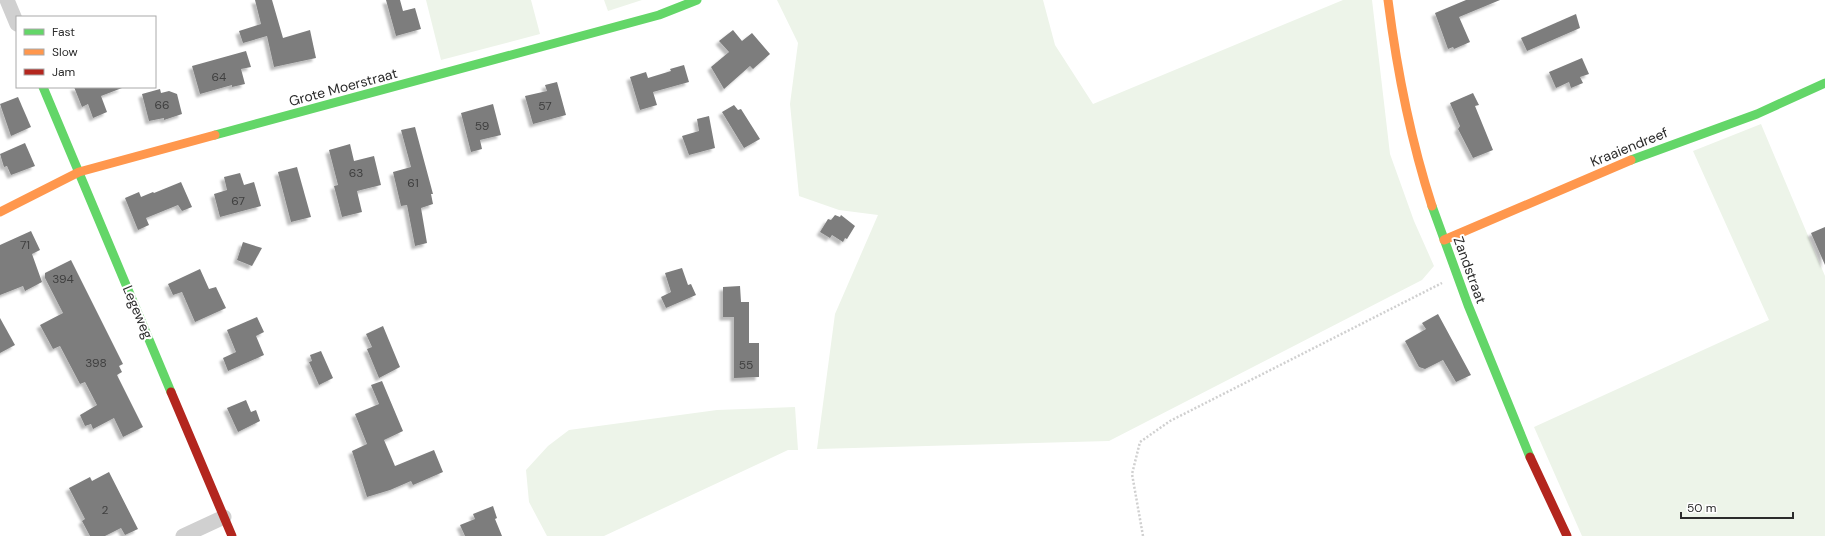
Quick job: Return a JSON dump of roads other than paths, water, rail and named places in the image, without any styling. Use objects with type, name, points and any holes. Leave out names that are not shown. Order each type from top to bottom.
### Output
[{"type":"street","points":[[7,0],[16,22]]},
{"type":"street","name":"Grote Moerstraat","points":[[0,212],[79,172],[664,14],[697,0]]},
{"type":"street","name":"Zandstraat","points":[[1388,0],[1408,122],[1444,240],[1518,430],[1567,536]]},
{"type":"street","name":"Kraaiendreef","points":[[1444,240],[1643,155],[1757,114],[1825,83]]},
{"type":"street","name":"Legeweg","points":[[43,88],[232,536]]},
{"type":"street","points":[[183,536],[224,517]]}]
